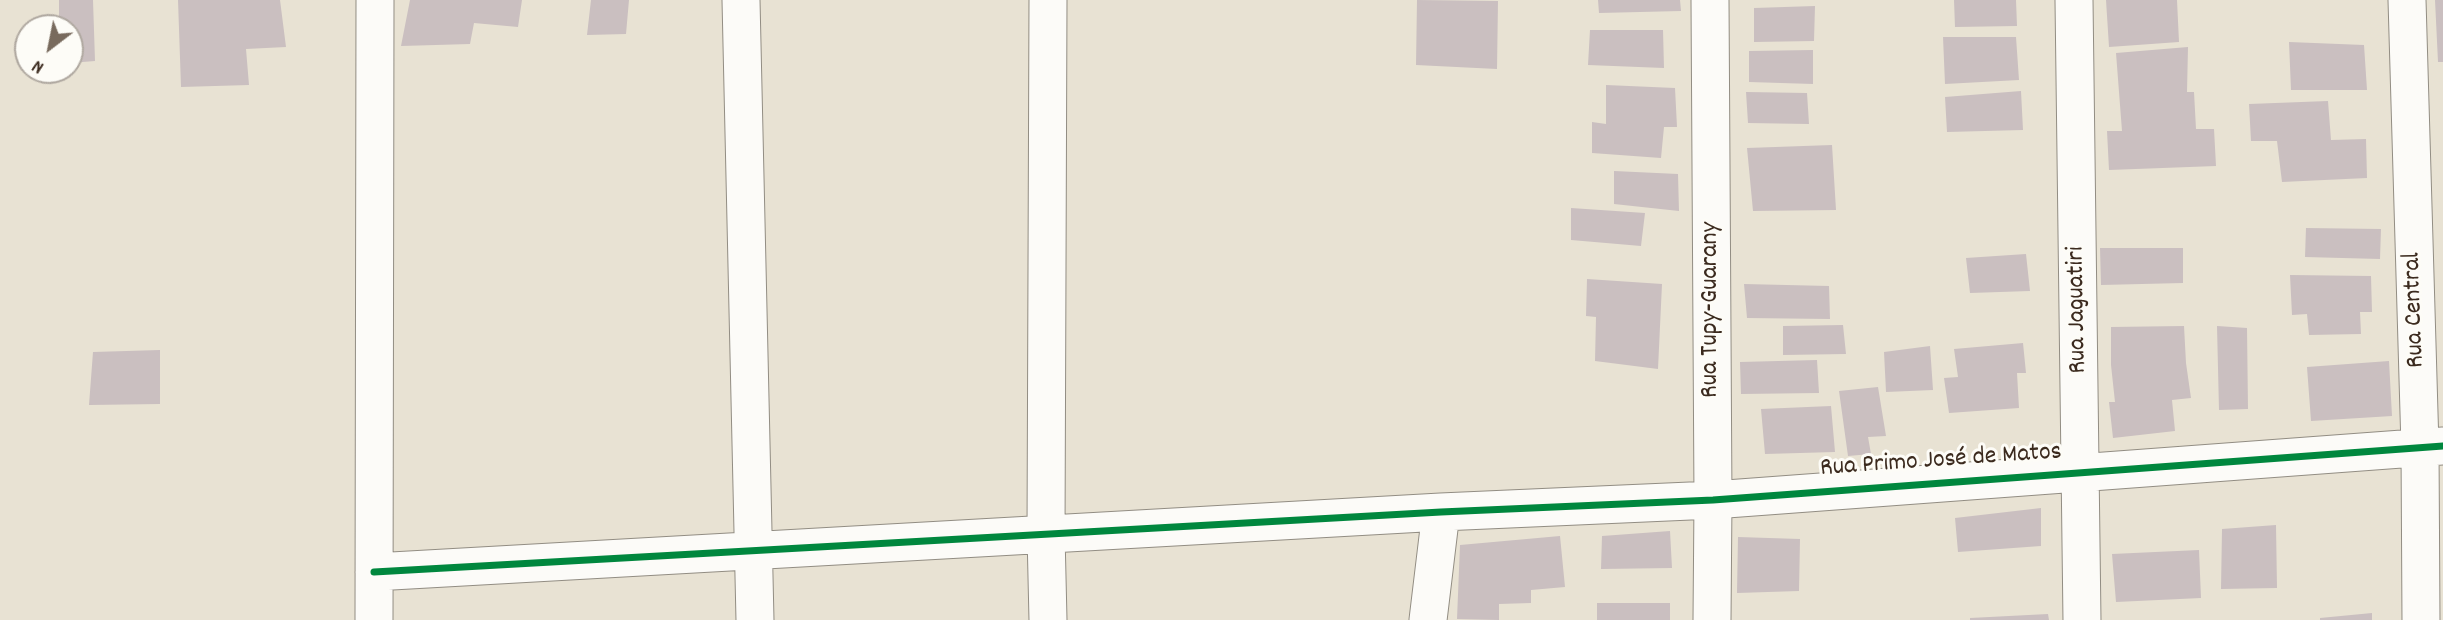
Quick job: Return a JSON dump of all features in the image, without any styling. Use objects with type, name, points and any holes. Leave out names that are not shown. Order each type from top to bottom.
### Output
[{"type":"street","points":[[374,620],[375,0]]},
{"type":"street","points":[[741,0],[755,620]]},
{"type":"street","points":[[1048,0],[1048,620]]},
{"type":"street","name":"Rua Tupy-Guarany","points":[[1710,0],[1712,620]]},
{"type":"street","name":"Rua Jaguatiri","points":[[2074,0],[2082,620]]},
{"type":"street","name":"Rua Central","points":[[2407,0],[2431,447],[2421,620]]},
{"type":"street","name":"Rua Primo José de Matos","points":[[374,572],[1441,512],[1713,500],[2431,447]]},
{"type":"street","points":[[1428,620],[1441,512]]},
{"type":"building","points":[[59,0],[93,0],[95,61],[84,62],[84,14],[59,14]]},
{"type":"building","points":[[178,0],[280,0],[286,47],[246,49],[249,85],[181,87]]},
{"type":"building","points":[[410,0],[522,0],[518,27],[474,23],[470,44],[401,46]]},
{"type":"building","points":[[591,0],[629,0],[626,34],[587,35]]},
{"type":"building","points":[[1417,0],[1498,1],[1497,69],[1416,65]]},
{"type":"building","points":[[1598,0],[1680,0],[1681,11],[1599,13]]},
{"type":"building","points":[[1954,0],[2016,0],[2017,26],[1955,27]]},
{"type":"building","points":[[2106,0],[2177,0],[2179,42],[2109,47]]},
{"type":"building","points":[[2435,0],[2443,0],[2443,62],[2438,62]]},
{"type":"building","points":[[1815,6],[1814,41],[1754,42],[1754,8]]},
{"type":"building","points":[[1590,30],[1663,30],[1664,68],[1588,65]]},
{"type":"building","points":[[1943,37],[2016,37],[2019,80],[1945,84]]},
{"type":"building","points":[[2289,42],[2364,45],[2367,90],[2291,90]]},
{"type":"building","points":[[2188,47],[2187,92],[2194,92],[2196,129],[2214,129],[2216,166],[2109,170],[2107,131],[2122,131],[2116,53]]},
{"type":"building","points":[[1813,50],[1813,84],[1749,82],[1749,51]]},
{"type":"building","points":[[1606,85],[1675,88],[1677,127],[1664,127],[1661,158],[1592,153],[1592,122],[1606,124]]},
{"type":"building","points":[[2021,91],[2023,130],[1947,132],[1945,97]]},
{"type":"building","points":[[1746,92],[1807,93],[1809,124],[1748,123]]},
{"type":"building","points":[[2328,101],[2331,140],[2366,139],[2367,178],[2282,182],[2277,141],[2251,141],[2249,104]]},
{"type":"building","points":[[1832,145],[1836,210],[1753,211],[1747,148]]},
{"type":"building","points":[[1614,171],[1678,174],[1679,211],[1614,204]]},
{"type":"building","points":[[1571,208],[1645,213],[1641,246],[1571,240]]},
{"type":"building","points":[[2306,228],[2381,229],[2380,259],[2305,257]]},
{"type":"building","points":[[2100,248],[2183,248],[2183,283],[2101,285]]},
{"type":"building","points":[[2026,254],[2030,291],[1970,293],[1966,258]]},
{"type":"building","points":[[2290,275],[2371,276],[2372,312],[2360,312],[2361,334],[2309,335],[2307,314],[2292,315]]},
{"type":"building","points":[[1587,279],[1662,284],[1658,369],[1595,361],[1596,317],[1586,316]]},
{"type":"building","points":[[1744,284],[1829,286],[1830,319],[1747,318]]},
{"type":"building","points":[[1843,325],[1846,354],[1783,355],[1783,326]]},
{"type":"building","points":[[2184,326],[2191,398],[2172,400],[2175,431],[2113,438],[2109,402],[2115,402],[2111,327]]},
{"type":"building","points":[[2217,326],[2247,328],[2248,409],[2219,410]]},
{"type":"building","points":[[2023,343],[2026,373],[2017,373],[2019,408],[1949,413],[1944,378],[1958,377],[1954,349]]},
{"type":"building","points":[[1930,346],[1933,390],[1886,392],[1884,352]]},
{"type":"building","points":[[160,350],[160,404],[89,405],[93,352]]},
{"type":"building","points":[[1817,360],[1819,393],[1741,394],[1740,362]]},
{"type":"building","points":[[2389,361],[2392,416],[2311,421],[2307,367]]},
{"type":"building","points":[[1878,387],[1886,436],[1868,437],[1871,454],[1848,456],[1839,391]]},
{"type":"building","points":[[1831,406],[1835,452],[1765,454],[1761,409]]},
{"type":"building","points":[[2041,508],[2041,546],[1958,552],[1955,518]]},
{"type":"building","points":[[2276,525],[2277,588],[2221,589],[2222,529]]},
{"type":"building","points":[[1670,531],[1672,568],[1601,569],[1602,536]]},
{"type":"building","points":[[1560,536],[1565,587],[1531,590],[1531,603],[1499,604],[1499,620],[1457,619],[1460,545]]},
{"type":"building","points":[[1738,537],[1800,539],[1799,591],[1737,593]]},
{"type":"building","points":[[2199,550],[2201,598],[2116,602],[2112,554]]},
{"type":"building","points":[[1597,603],[1670,603],[1670,620],[1597,620]]},
{"type":"building","points":[[2372,613],[2372,620],[2320,620],[2320,618]]},
{"type":"building","points":[[2048,614],[2049,620],[1970,620],[1970,618]]},
{"type":"cycle path","points":[[374,572],[1441,512],[1713,500],[2443,446]]}]
